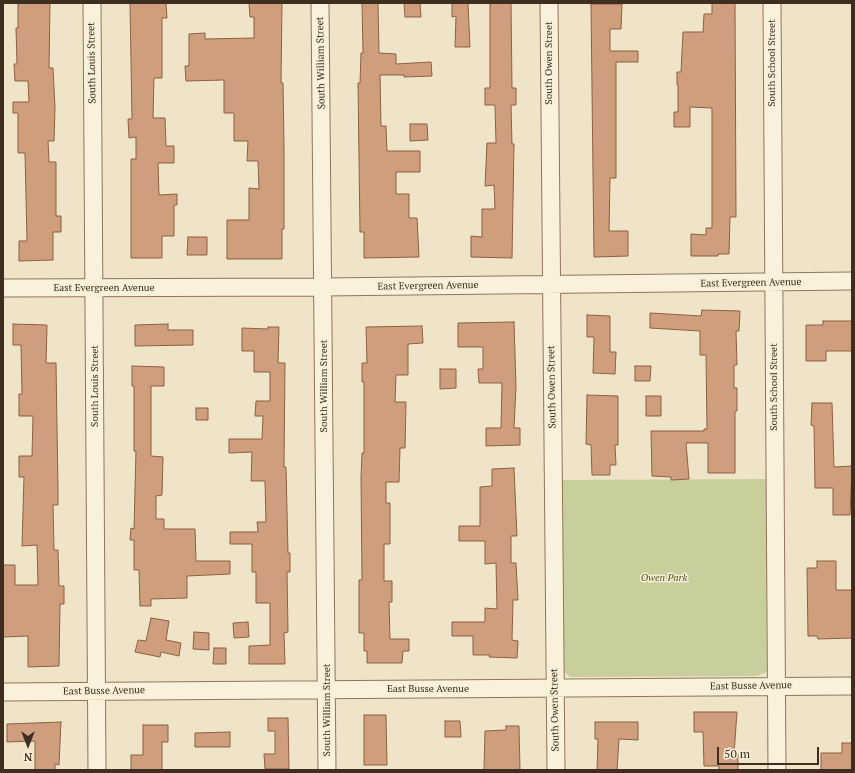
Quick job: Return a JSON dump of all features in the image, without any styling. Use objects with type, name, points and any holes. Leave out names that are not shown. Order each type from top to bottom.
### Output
[{"type":"street","name":"South Louis Street","points":[[92,3],[97,770]]},
{"type":"street","name":"South William Street","points":[[320,3],[327,770]]},
{"type":"street","name":"South Owen Street","points":[[549,3],[554,688],[556,770]]},
{"type":"street","name":"South School Street","points":[[772,3],[777,770]]},
{"type":"street","name":"East Evergreen Avenue","points":[[3,288],[323,287],[852,281]]},
{"type":"street","name":"East Busse Avenue","points":[[3,692],[852,686]]},
{"type":"green space","name":"Owen Park","points":[[766,479],[767,672],[756,676],[570,677],[563,671],[561,480]]},
{"type":"building","points":[[18,3],[50,3],[49,68],[53,68],[55,108],[54,141],[48,141],[49,162],[56,162],[56,216],[61,216],[61,232],[53,232],[53,260],[19,261],[19,241],[27,241],[25,153],[18,153],[18,113],[13,113],[13,102],[29,102],[28,81],[15,81],[14,64],[17,64],[16,28],[18,28]]},
{"type":"building","points":[[130,3],[166,3],[167,18],[162,18],[162,78],[154,78],[153,118],[165,118],[166,146],[174,146],[174,163],[158,163],[159,195],[177,194],[177,205],[174,205],[174,236],[162,236],[162,258],[131,258],[131,159],[136,159],[136,137],[129,138],[128,119],[132,119]]},
{"type":"building","points":[[249,3],[282,3],[281,83],[283,83],[284,229],[282,229],[282,259],[227,259],[227,220],[249,220],[249,188],[259,189],[258,161],[247,161],[248,141],[234,141],[234,113],[224,113],[224,80],[186,81],[185,66],[189,66],[189,34],[205,33],[205,39],[254,38],[254,17],[250,17]]},
{"type":"building","points":[[362,3],[378,3],[379,53],[396,54],[396,64],[431,62],[432,76],[404,77],[404,75],[380,75],[381,126],[386,126],[387,151],[420,151],[420,172],[396,172],[396,194],[409,194],[409,218],[417,218],[419,257],[364,258],[364,232],[360,232],[358,83],[360,83],[361,53],[363,53]]},
{"type":"building","points":[[404,3],[420,3],[421,17],[405,17]]},
{"type":"building","points":[[452,3],[468,3],[470,47],[455,47],[456,16],[452,17]]},
{"type":"building","points":[[490,3],[511,3],[512,88],[516,88],[516,105],[511,105],[512,144],[514,144],[512,258],[471,257],[471,236],[482,237],[482,209],[495,209],[494,185],[485,186],[487,143],[496,143],[495,105],[485,105],[485,88],[490,88]]},
{"type":"building","points":[[712,3],[735,3],[736,217],[730,217],[729,254],[718,254],[718,256],[691,256],[691,234],[706,235],[706,228],[712,228],[712,108],[690,107],[690,127],[674,127],[674,112],[678,112],[677,72],[681,72],[683,32],[703,32],[704,14],[712,14]]},
{"type":"building","points":[[591,4],[622,4],[621,29],[610,29],[610,51],[638,51],[638,62],[616,62],[616,178],[610,178],[609,231],[628,231],[628,256],[594,257]]},
{"type":"building","points":[[410,124],[427,124],[428,140],[410,141]]},
{"type":"building","points":[[188,237],[207,237],[207,255],[187,255]]},
{"type":"building","points":[[702,310],[740,311],[739,331],[736,331],[737,365],[734,365],[734,388],[737,388],[737,411],[735,411],[735,473],[708,473],[708,443],[686,443],[689,479],[671,480],[671,477],[652,476],[651,431],[704,431],[704,429],[707,429],[706,355],[700,355],[700,331],[650,328],[650,313],[701,316]]},
{"type":"building","points":[[587,315],[610,316],[610,352],[616,352],[615,374],[593,373],[594,337],[587,337]]},
{"type":"building","points":[[823,321],[852,321],[852,351],[826,351],[826,361],[806,361],[806,325],[823,325]]},
{"type":"building","points":[[514,322],[516,386],[514,428],[520,428],[520,445],[486,446],[486,428],[501,428],[502,383],[479,383],[478,369],[483,369],[483,347],[458,347],[458,323]]},
{"type":"building","points":[[13,324],[47,325],[46,363],[56,363],[58,505],[53,505],[54,550],[58,550],[59,586],[64,586],[64,604],[60,604],[59,666],[28,667],[28,636],[3,637],[3,565],[15,565],[15,585],[38,585],[37,545],[22,546],[24,477],[19,477],[19,456],[32,456],[33,416],[19,416],[19,394],[22,394],[21,345],[13,345]]},
{"type":"building","points":[[168,324],[168,330],[193,330],[193,345],[135,346],[135,325]]},
{"type":"building","points":[[422,326],[423,343],[408,344],[408,375],[396,375],[395,402],[406,402],[405,448],[400,448],[399,482],[386,482],[386,503],[390,503],[390,544],[384,544],[384,581],[392,581],[392,602],[389,602],[390,639],[409,639],[409,651],[403,651],[402,663],[367,663],[367,651],[364,651],[364,633],[359,633],[359,580],[362,580],[361,478],[362,453],[364,453],[364,382],[362,382],[362,363],[367,363],[366,327]]},
{"type":"building","points":[[268,327],[279,327],[278,363],[285,363],[284,467],[286,467],[288,553],[290,553],[290,572],[287,572],[288,632],[284,633],[285,664],[249,664],[249,646],[270,645],[270,603],[256,603],[256,572],[252,572],[252,544],[230,544],[230,532],[258,532],[257,522],[266,522],[265,481],[251,481],[252,452],[229,453],[229,439],[262,439],[263,416],[255,416],[256,401],[270,401],[270,372],[254,372],[254,351],[242,351],[242,328],[268,329]]},
{"type":"building","points":[[132,366],[164,367],[164,386],[151,386],[151,456],[163,457],[162,495],[156,496],[156,519],[164,519],[164,529],[195,529],[196,561],[230,561],[230,574],[187,576],[187,598],[151,599],[151,606],[140,606],[139,570],[134,570],[134,540],[130,540],[131,528],[134,529],[136,451],[134,451],[134,386],[132,386]]},
{"type":"building","points":[[635,366],[651,366],[650,381],[635,381]]},
{"type":"building","points":[[440,369],[456,369],[456,388],[440,389]]},
{"type":"building","points":[[587,395],[618,396],[618,445],[615,445],[616,465],[610,465],[610,475],[592,475],[591,445],[586,444]]},
{"type":"building","points":[[646,396],[661,396],[661,416],[646,416]]},
{"type":"building","points":[[812,403],[832,403],[834,467],[852,466],[850,515],[833,515],[833,488],[815,488],[814,426],[811,425]]},
{"type":"building","points":[[196,408],[208,408],[208,420],[196,420]]},
{"type":"building","points":[[514,468],[517,536],[511,536],[511,563],[516,563],[518,600],[513,600],[512,640],[518,641],[517,658],[473,655],[473,636],[452,636],[452,622],[485,622],[485,608],[497,609],[496,563],[485,564],[485,541],[459,541],[459,526],[480,526],[480,487],[492,486],[492,469]]},
{"type":"building","points":[[817,561],[836,561],[836,590],[852,590],[852,638],[818,639],[817,636],[808,636],[807,568],[817,568]]},
{"type":"building","points":[[151,618],[169,621],[166,640],[181,643],[179,656],[161,652],[160,657],[135,652],[138,640],[146,641]]},
{"type":"building","points":[[248,622],[249,637],[234,638],[233,623]]},
{"type":"building","points":[[194,632],[209,633],[209,650],[193,649]]},
{"type":"building","points":[[214,648],[226,648],[226,664],[213,664]]},
{"type":"building","points":[[694,712],[737,712],[734,754],[738,754],[738,770],[719,770],[719,766],[704,766],[703,732],[694,732]]},
{"type":"building","points":[[364,715],[386,715],[387,765],[364,765]]},
{"type":"building","points":[[268,718],[288,718],[289,769],[265,769],[264,754],[275,754],[275,731],[268,731]]},
{"type":"building","points":[[445,721],[460,721],[461,737],[445,737]]},
{"type":"building","points":[[61,722],[59,765],[55,764],[55,770],[35,770],[35,741],[7,742],[7,724]]},
{"type":"building","points":[[595,722],[638,722],[638,740],[619,739],[617,770],[597,770],[598,739],[595,739]]},
{"type":"building","points":[[143,725],[168,725],[168,742],[162,742],[162,770],[131,770],[131,755],[143,755]]},
{"type":"building","points":[[506,726],[519,726],[520,770],[484,770],[485,731],[506,730]]},
{"type":"building","points":[[230,732],[230,747],[195,747],[195,733]]},
{"type":"building","points":[[842,743],[852,743],[852,770],[821,770],[821,753],[842,753]]}]
